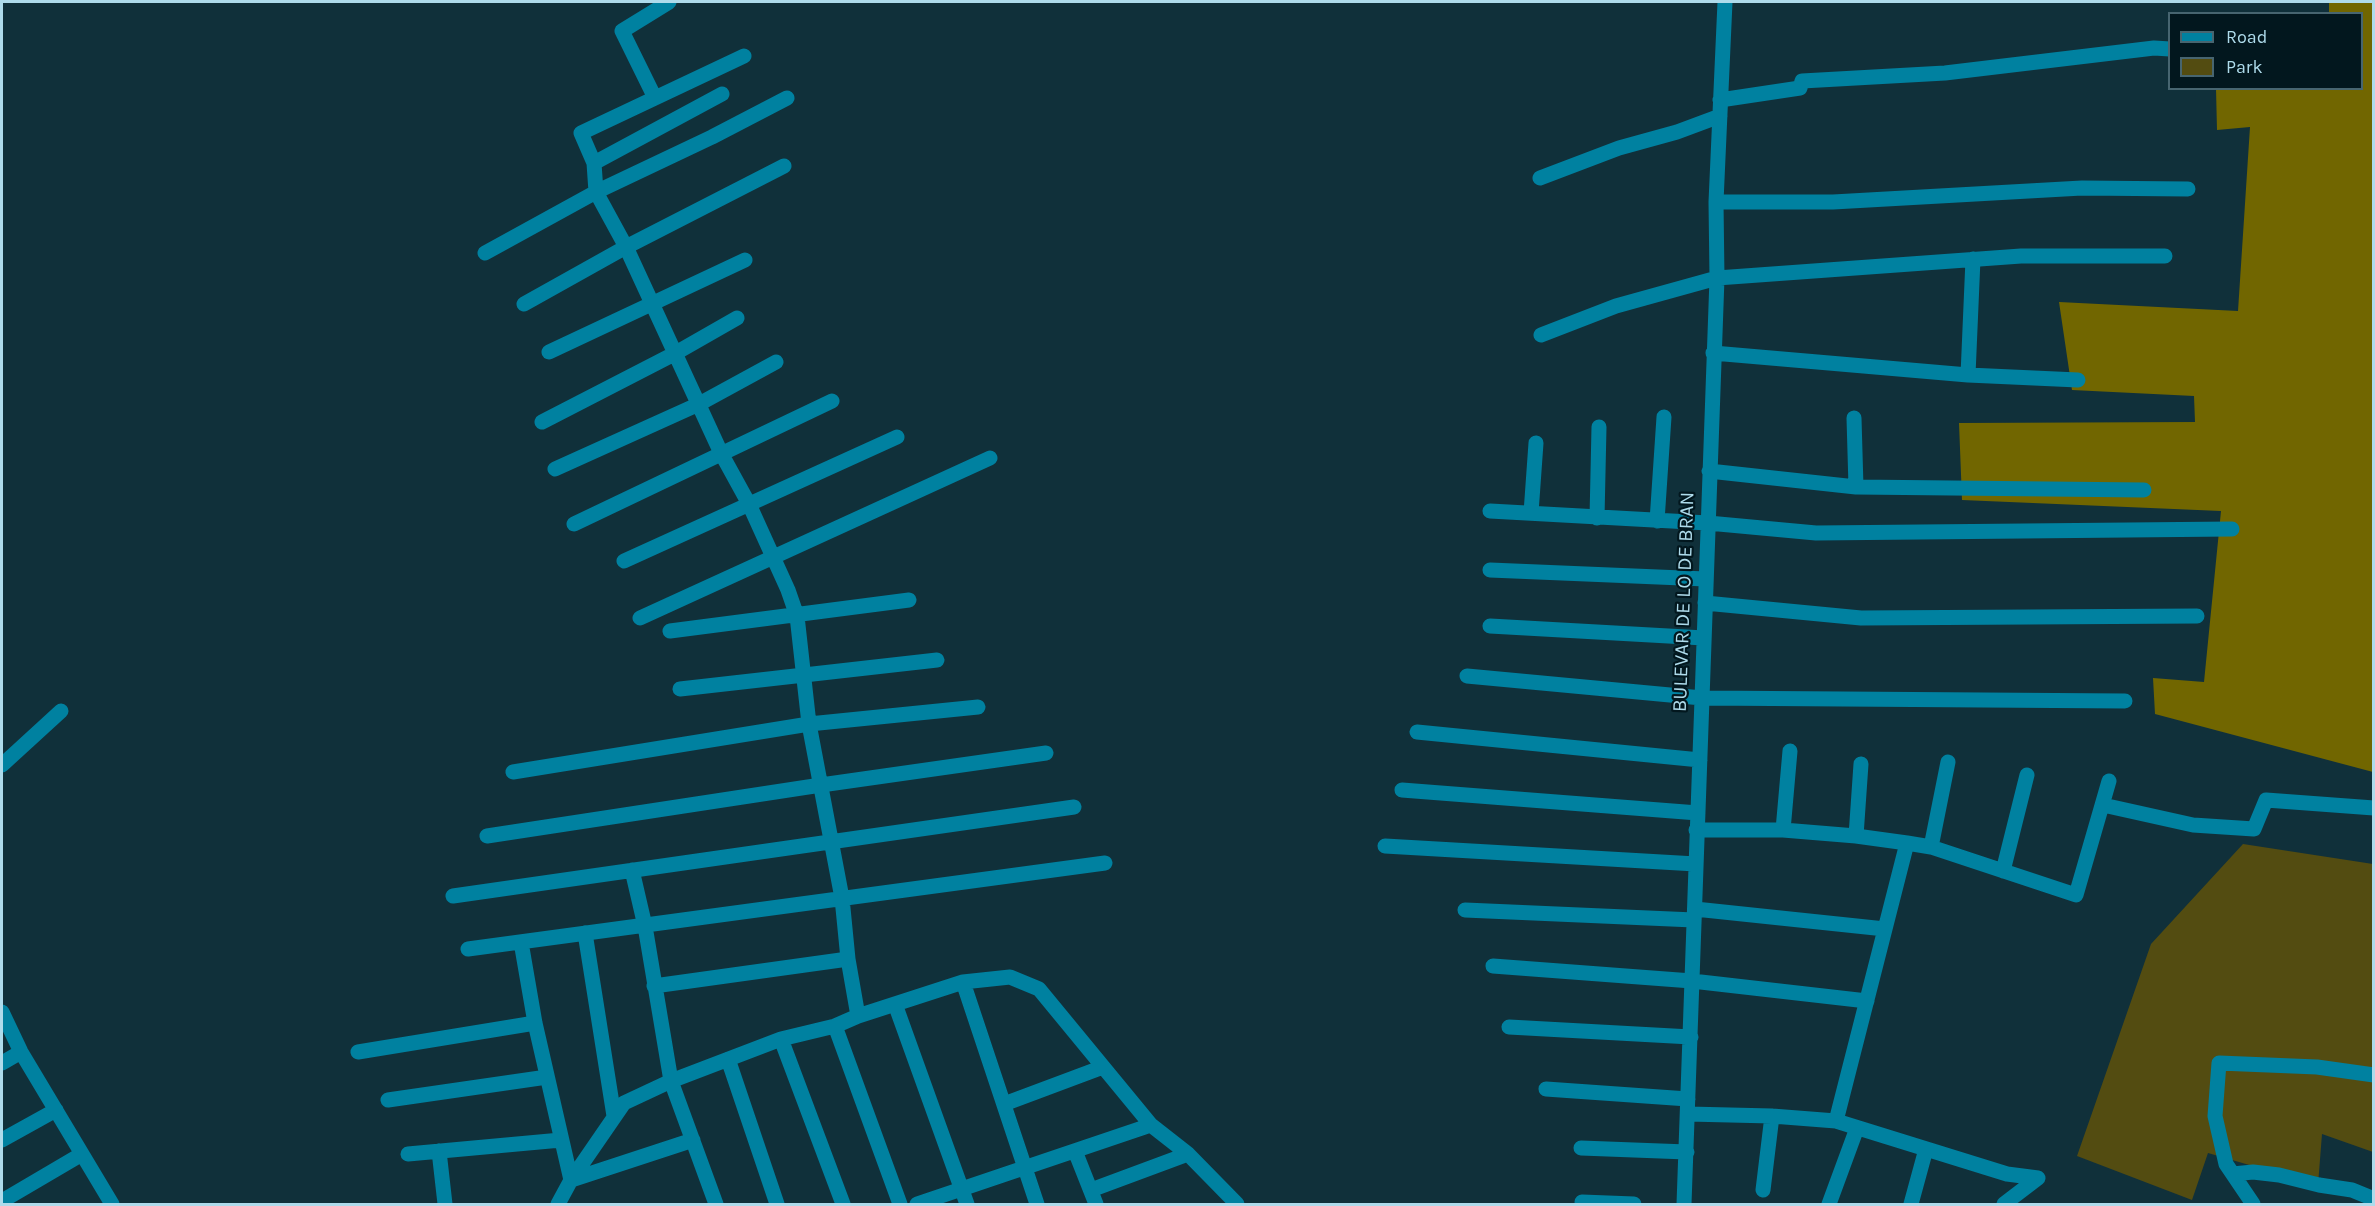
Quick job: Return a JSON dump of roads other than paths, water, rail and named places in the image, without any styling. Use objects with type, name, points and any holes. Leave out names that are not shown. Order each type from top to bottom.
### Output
[{"type":"street","points":[[655,98],[622,30],[669,2]]},
{"type":"street","name":"BULEVAR DE LO DE BRAN","points":[[1684,1204],[1717,278],[1716,202],[1725,2]]},
{"type":"street","points":[[1720,100],[1800,88],[1802,81],[1946,73],[2154,48],[2168,49]]},
{"type":"street","points":[[744,56],[581,133],[594,163],[596,192],[626,247],[674,354],[721,453],[749,504],[788,590],[796,616],[809,724],[842,898],[848,959],[858,1016]]},
{"type":"street","points":[[594,163],[722,94]]},
{"type":"street","points":[[485,253],[596,192],[712,137],[787,98]]},
{"type":"street","points":[[1540,178],[1619,148],[1677,132],[1720,116]]},
{"type":"street","points":[[524,304],[626,247],[784,166]]},
{"type":"street","points":[[1716,202],[1833,202],[2082,188],[2188,189]]},
{"type":"street","points":[[1541,335],[1616,306],[1717,278],[2021,256],[2165,256]]},
{"type":"street","points":[[1968,375],[1973,259]]},
{"type":"street","points":[[549,352],[745,260]]},
{"type":"street","points":[[542,422],[674,354],[736,318]]},
{"type":"street","points":[[1713,353],[1968,375],[2078,380]]},
{"type":"street","points":[[555,469],[699,404],[776,362]]},
{"type":"street","points":[[574,524],[832,401]]},
{"type":"street","points":[[1657,521],[1664,417]]},
{"type":"street","points":[[1854,418],[1856,487]]},
{"type":"street","points":[[1597,518],[1599,427]]},
{"type":"street","points":[[624,561],[897,437]]},
{"type":"street","points":[[1531,513],[1536,443]]},
{"type":"street","points":[[640,618],[990,458]]},
{"type":"street","points":[[1709,471],[1856,487],[2144,490]]},
{"type":"street","points":[[1490,511],[1708,523],[1816,533],[2232,529]]},
{"type":"street","points":[[1490,570],[1706,579]]},
{"type":"street","points":[[670,631],[909,600]]},
{"type":"street","points":[[1705,603],[1861,618],[2197,616]]},
{"type":"street","points":[[1490,626],[1704,638]]},
{"type":"street","points":[[680,689],[937,660]]},
{"type":"street","points":[[1467,676],[1702,698],[2125,701]]},
{"type":"street","points":[[513,772],[809,724],[978,707]]},
{"type":"street","points":[[2,765],[61,711]]},
{"type":"street","points":[[1417,732],[1700,760]]},
{"type":"street","points":[[1783,830],[1790,751]]},
{"type":"street","points":[[487,836],[1046,753]]},
{"type":"street","points":[[1931,847],[1948,762]]},
{"type":"street","points":[[1856,836],[1861,764]]},
{"type":"street","points":[[2002,871],[2027,775]]},
{"type":"street","points":[[1696,830],[1783,830],[1856,836],[1931,847],[2076,895],[2109,781]]},
{"type":"street","points":[[1402,790],[1698,813]]},
{"type":"street","points":[[2103,805],[2193,825],[2254,829],[2266,800],[2373,808]]},
{"type":"street","points":[[453,896],[1074,807]]},
{"type":"street","points":[[1836,1121],[1907,843]]},
{"type":"street","points":[[1385,846],[1696,864]]},
{"type":"street","points":[[468,949],[1105,863]]},
{"type":"street","points":[[632,870],[645,926],[671,1081],[714,1204]]},
{"type":"street","points":[[1465,910],[1695,914],[1885,929]]},
{"type":"street","points":[[585,933],[614,1116]]},
{"type":"street","points":[[521,942],[535,1023],[570,1180]]},
{"type":"street","points":[[654,986],[848,959]]},
{"type":"street","points":[[1493,966],[1692,981],[1867,1001]]},
{"type":"street","points":[[558,1204],[570,1180],[624,1103],[671,1081],[781,1039],[835,1026],[858,1016],[963,982],[1011,976],[1039,989],[1151,1125],[1188,1155],[1237,1204]]},
{"type":"street","points":[[963,982],[1037,1204]]},
{"type":"street","points":[[895,1004],[967,1204]]},
{"type":"street","points":[[2,1012],[21,1052],[112,1204]]},
{"type":"street","points":[[358,1052],[535,1023]]},
{"type":"street","points":[[835,1026],[900,1204]]},
{"type":"street","points":[[1509,1028],[1691,1037]]},
{"type":"street","points":[[781,1039],[843,1204]]},
{"type":"street","points":[[2,1063],[21,1052]]},
{"type":"street","points":[[728,1059],[777,1204]]},
{"type":"street","points":[[2253,1204],[2226,1164],[2215,1116],[2219,1063],[2317,1067],[2373,1075]]},
{"type":"street","points":[[1004,1104],[1103,1067]]},
{"type":"street","points":[[388,1100],[547,1077]]},
{"type":"street","points":[[1546,1089],[1688,1099]]},
{"type":"street","points":[[2,1140],[56,1110]]},
{"type":"street","points":[[1688,1114],[1772,1116],[1836,1121],[2007,1174],[2038,1178],[2004,1204]]},
{"type":"street","points":[[1762,1190],[1772,1116]]},
{"type":"street","points":[[917,1204],[1151,1125]]},
{"type":"street","points":[[1828,1204],[1857,1128]]},
{"type":"street","points":[[408,1154],[561,1140]]},
{"type":"street","points":[[570,1180],[693,1140]]},
{"type":"street","points":[[1581,1148],[1687,1152]]},
{"type":"street","points":[[1911,1204],[1926,1149]]},
{"type":"street","points":[[439,1151],[445,1204]]},
{"type":"street","points":[[1075,1151],[1093,1197],[1188,1155]]},
{"type":"street","points":[[2,1201],[82,1154]]},
{"type":"street","points":[[2233,1174],[2253,1172],[2279,1175],[2352,1190],[2373,1199]]},
{"type":"street","points":[[1582,1202],[1634,1204]]}]
